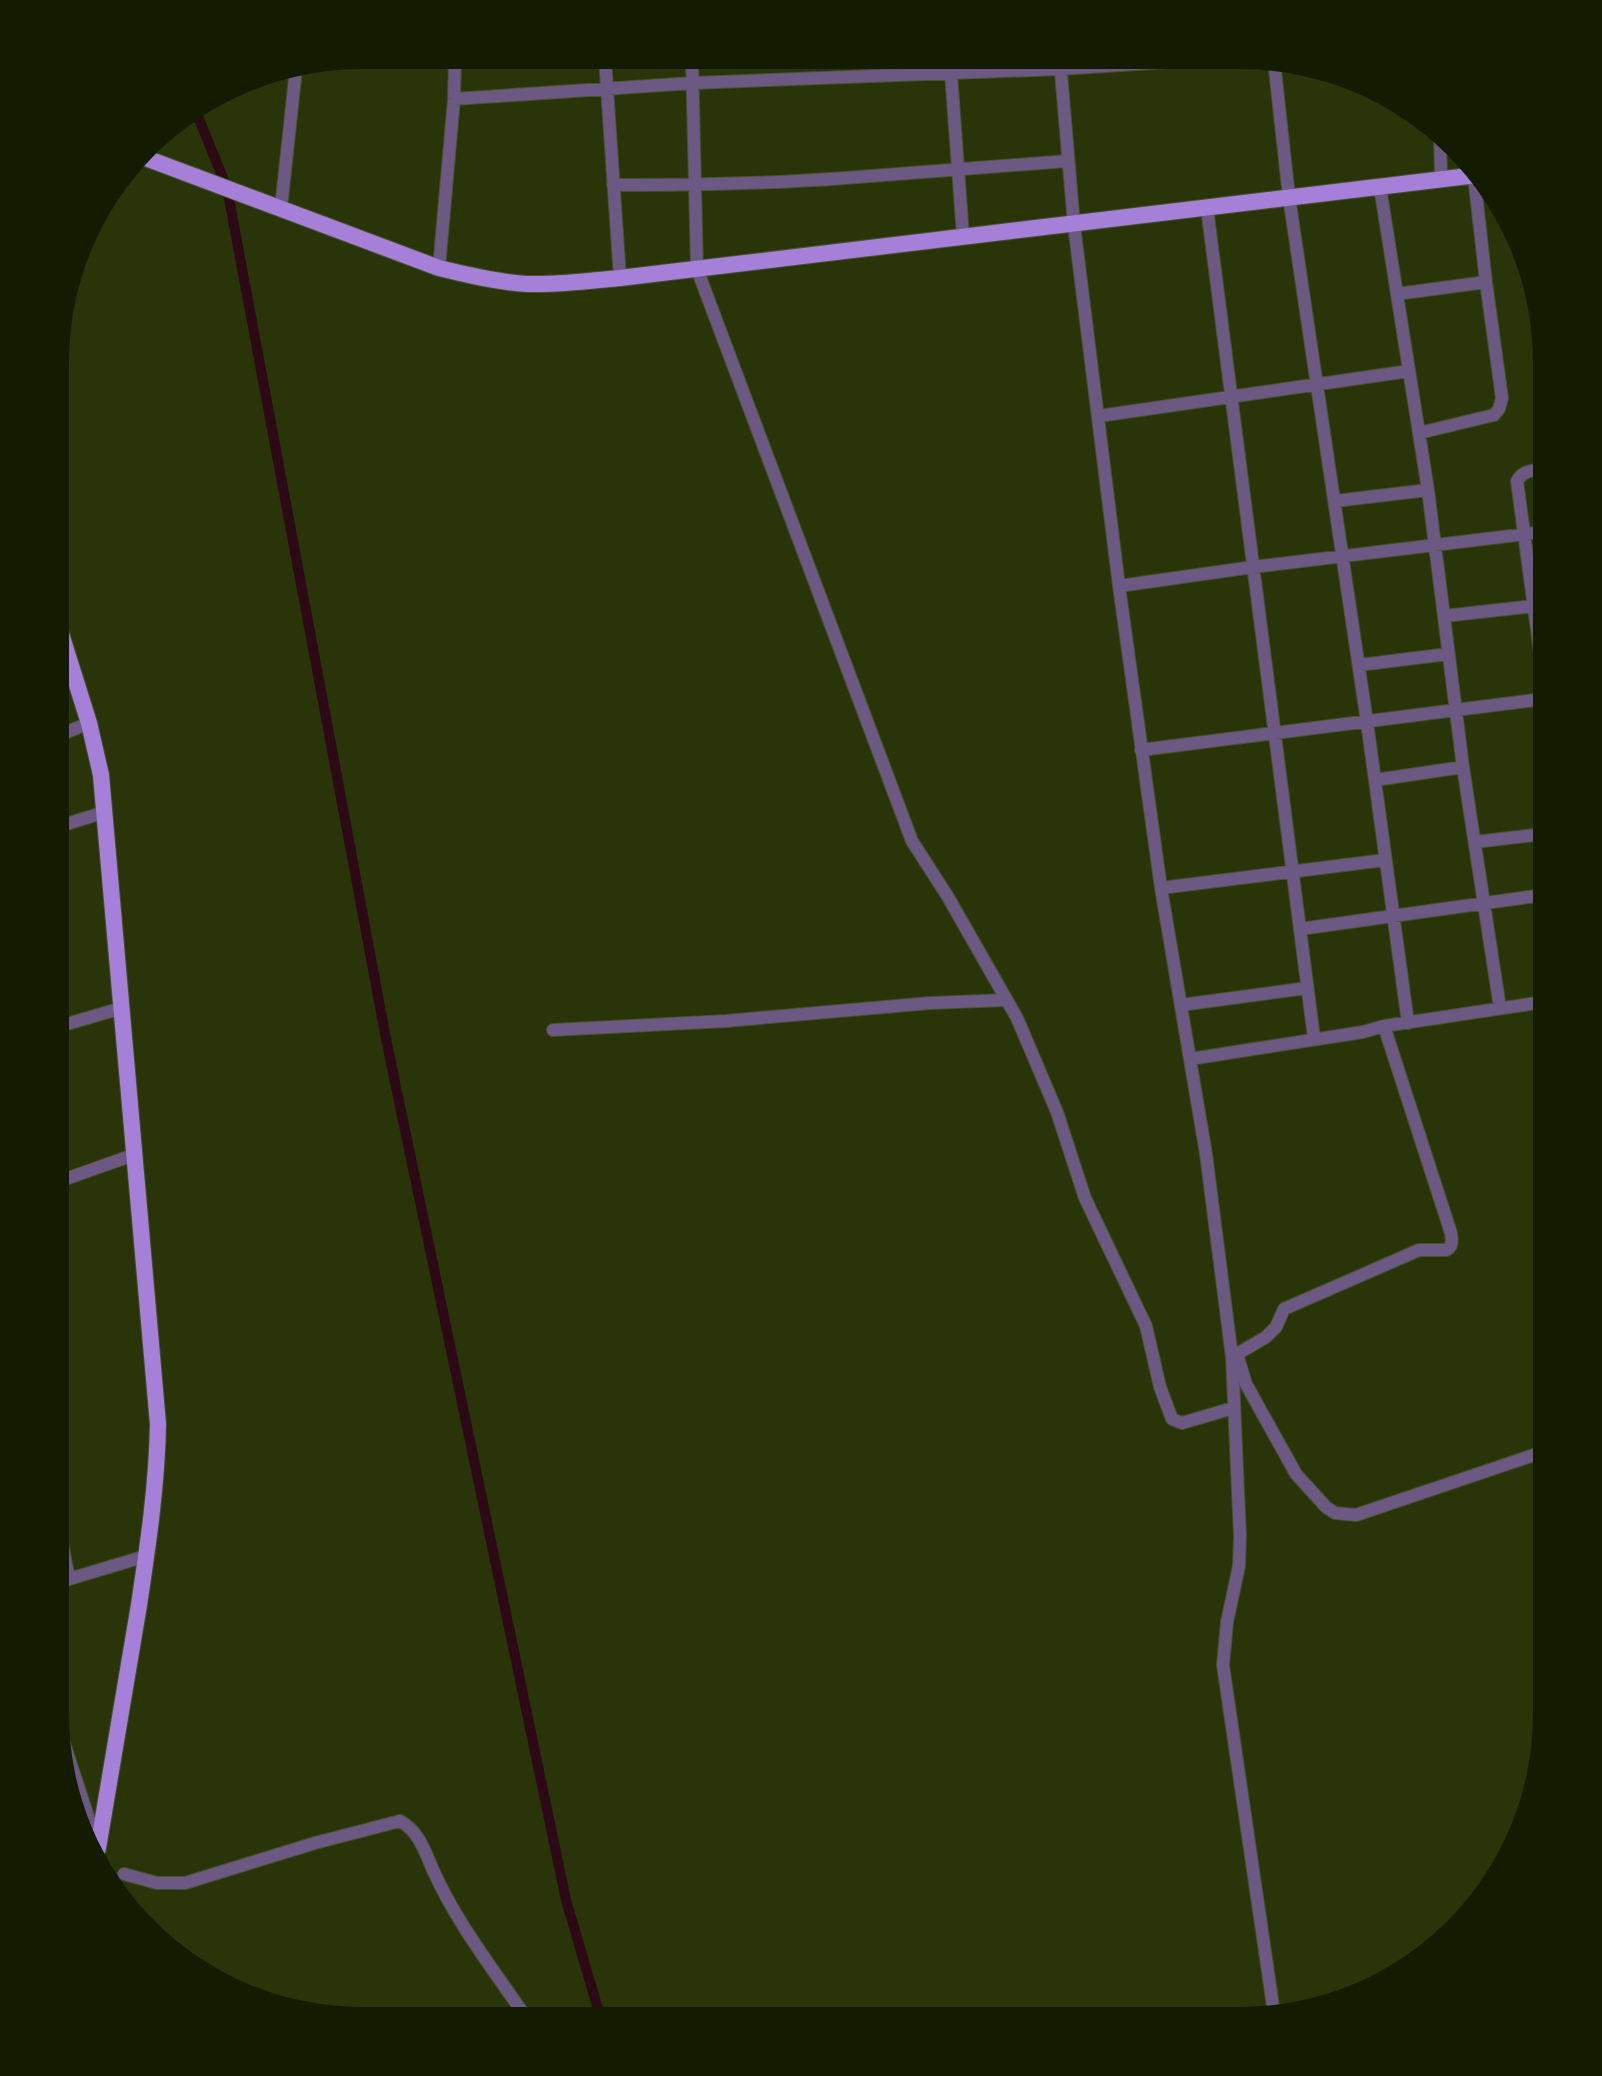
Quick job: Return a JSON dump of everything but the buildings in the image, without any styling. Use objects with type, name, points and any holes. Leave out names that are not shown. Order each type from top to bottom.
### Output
[{"type":"main road","points":[[150,160],[440,268],[475,277],[527,284],[620,278],[1466,177]]},
{"type":"main road","points":[[69,659],[97,748],[105,812],[158,1424],[154,1498],[146,1556],[99,1843]]},
{"type":"street","points":[[440,268],[455,69]]},
{"type":"street","points":[[606,69],[620,278]]},
{"type":"street","points":[[692,69],[697,269],[912,841],[948,897],[1017,1018],[1043,1078],[1085,1198],[1146,1326],[1160,1387],[1172,1419],[1182,1423],[1233,1408]]},
{"type":"street","points":[[454,99],[905,69]]},
{"type":"street","points":[[950,69],[963,236]]},
{"type":"street","points":[[1060,69],[1074,225],[1141,750],[1161,888],[1206,1154],[1234,1355],[1233,1408],[1240,1536],[1239,1566],[1227,1622],[1223,1665],[1273,2005]]},
{"type":"street","points":[[1275,72],[1289,197],[1359,665],[1408,1023]]},
{"type":"street","points":[[281,208],[295,77]]},
{"type":"street","points":[[1440,149],[1441,179]]},
{"type":"street","points":[[613,185],[696,185],[845,178],[1067,161]]},
{"type":"street","points":[[1380,187],[1428,490],[1463,767],[1500,1008]]},
{"type":"street","points":[[1419,433],[1494,415],[1499,409],[1502,398],[1486,282],[1477,191]]},
{"type":"street","points":[[1208,208],[1233,397],[1252,567],[1314,1038]]},
{"type":"street","points":[[1397,294],[1486,282]]},
{"type":"street","points":[[1099,416],[1409,371]]},
{"type":"street","points":[[1533,471],[1521,475],[1517,481],[1533,598]]},
{"type":"street","points":[[1335,501],[1428,490]]},
{"type":"street","points":[[1119,586],[1342,555],[1533,533]]},
{"type":"street","points":[[1444,616],[1533,606]]},
{"type":"street","points":[[1359,665],[1448,654]]},
{"type":"street","points":[[1141,750],[1533,700]]},
{"type":"street","points":[[69,731],[89,723]]},
{"type":"street","points":[[1375,780],[1463,767]]},
{"type":"street","points":[[69,823],[105,812]]},
{"type":"street","points":[[1475,842],[1533,835]]},
{"type":"street","points":[[1161,888],[1385,860]]},
{"type":"street","points":[[1300,928],[1533,896]]},
{"type":"street","points":[[1181,1005],[1307,988]]},
{"type":"street","points":[[553,1030],[726,1021],[930,1003],[1007,1000]]},
{"type":"street","points":[[1190,1059],[1533,1003]]},
{"type":"street","points":[[69,1023],[122,1008]]},
{"type":"street","points":[[1234,1355],[1266,1337],[1276,1327],[1284,1309],[1419,1250],[1446,1250],[1452,1242],[1384,1026]]},
{"type":"street","points":[[69,1179],[135,1154]]},
{"type":"street","points":[[1234,1355],[1246,1384],[1296,1474],[1326,1507],[1335,1513],[1356,1515],[1533,1455]]},
{"type":"street","points":[[69,1579],[146,1556]]},
{"type":"street","points":[[124,1874],[157,1883],[185,1882],[315,1843],[400,1821],[409,1826],[418,1837],[449,1900],[519,2007]]},
{"type":"waterway","points":[[199,118],[227,188],[387,1044],[566,1900],[597,2007]]}]
